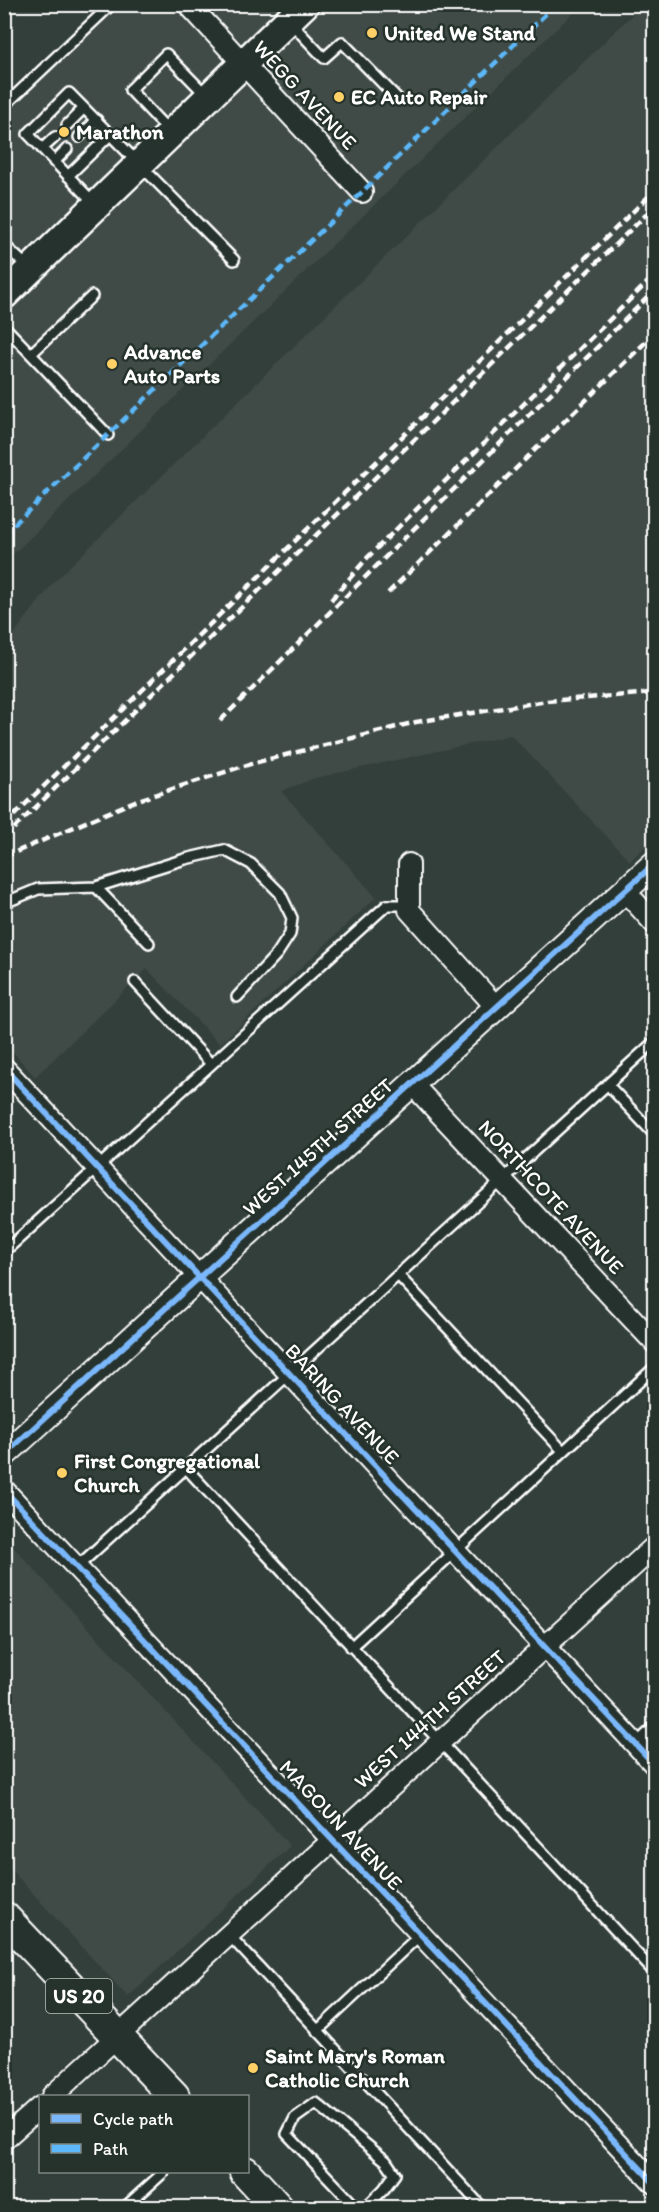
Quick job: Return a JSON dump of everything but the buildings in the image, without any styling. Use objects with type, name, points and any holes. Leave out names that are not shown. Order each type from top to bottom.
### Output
[{"type":"main road","points":[[4,295],[297,12]]},
{"type":"main road","name":"US 20","points":[[4,1917],[172,2095]]},
{"type":"main road","points":[[246,2173],[278,2208]]},
{"type":"street","name":"WEGG AVENUE","points":[[188,4],[362,192]]},
{"type":"street","points":[[409,864],[408,905],[412,915],[497,1008]]},
{"type":"street","name":"WEST 145TH STREET","points":[[4,1455],[654,864]]},
{"type":"street","points":[[625,891],[654,923]]},
{"type":"street","name":"BARING AVENUE","points":[[4,1068],[654,1764]]},
{"type":"street","name":"NORTHCOTE AVENUE","points":[[412,1084],[654,1342]]},
{"type":"street","name":"MAGOUN AVENUE","points":[[4,1490],[654,2183]]},
{"type":"street","name":"WEST 144TH STREET","points":[[54,2095],[654,1547]]},
{"type":"street","points":[[5,2137],[39,2108]]},
{"type":"lane","points":[[4,106],[112,4]]},
{"type":"lane","points":[[297,12],[324,58],[342,42],[398,99]]},
{"type":"lane","points":[[172,133],[130,90],[166,54],[208,98]]},
{"type":"lane","points":[[97,206],[28,134],[69,93],[234,260]]},
{"type":"lane","points":[[67,125],[84,108]]},
{"type":"lane","points":[[79,137],[97,120]]},
{"type":"lane","points":[[68,176],[111,134]]},
{"type":"lane","points":[[42,149],[55,137]]},
{"type":"lane","points":[[54,162],[67,149]]},
{"type":"lane","points":[[4,245],[30,270]]},
{"type":"lane","points":[[31,354],[92,296]]},
{"type":"lane","points":[[4,326],[108,435]]},
{"type":"lane","points":[[4,903],[38,889],[96,887],[185,859],[224,850],[251,864],[280,893],[292,918],[290,934],[277,954],[237,997]]},
{"type":"lane","points":[[96,887],[149,943]]},
{"type":"lane","points":[[4,1252],[387,905],[408,905]]},
{"type":"lane","points":[[135,982],[211,1064]]},
{"type":"lane","points":[[77,1568],[654,1042]]},
{"type":"lane","points":[[608,1085],[654,1134]]},
{"type":"lane","points":[[398,1275],[563,1451]]},
{"type":"lane","points":[[351,1647],[654,1368]]},
{"type":"lane","points":[[186,1468],[654,1972]]},
{"type":"lane","points":[[636,1744],[654,1727]]},
{"type":"lane","points":[[317,2031],[421,1934]]},
{"type":"lane","points":[[229,1935],[483,2208]]},
{"type":"lane","points":[[357,2208],[286,2134],[295,2118],[316,2103],[386,2161],[395,2174],[365,2208]]},
{"type":"lane","points":[[124,2208],[163,2173]]},
{"type":"shaded area","points":[[112,5],[581,5],[5,562],[5,106]]},
{"type":"shaded area","points":[[642,5],[654,5],[654,838],[630,861],[511,735],[315,778],[281,791],[376,897],[220,1044],[147,969],[35,1077],[5,1043],[4,647],[53,583]]},
{"type":"shaded area","points":[[5,1538],[290,1846],[128,1997],[5,1863]]},
{"type":"railway","points":[[4,825],[654,191]]},
{"type":"railway","points":[[4,838],[654,207]]},
{"type":"railway","points":[[331,600],[368,557],[654,276]]},
{"type":"railway","points":[[220,721],[654,291]]},
{"type":"railway","points":[[388,593],[654,334]]},
{"type":"railway","points":[[4,857],[135,801],[250,764],[416,722],[547,701],[654,693]]},
{"type":"marked path","points":[[4,534],[556,4]]},
{"type":"cycle path","points":[[4,1455],[654,864]]},
{"type":"cycle path","points":[[4,1068],[654,1764]]},
{"type":"cycle path","points":[[4,1490],[654,2183]]},
{"type":"place","name":"United We Stand","points":[[372,33]]},
{"type":"place","name":"EC Auto Repair","points":[[339,97]]},
{"type":"place","name":"Marathon","points":[[64,132]]},
{"type":"place","name":"Advance Auto Parts","points":[[112,364]]},
{"type":"place","name":"First Congregational Church","points":[[62,1473]]},
{"type":"place","name":"Saint Mary's Roman Catholic Church","points":[[253,2068]]}]
